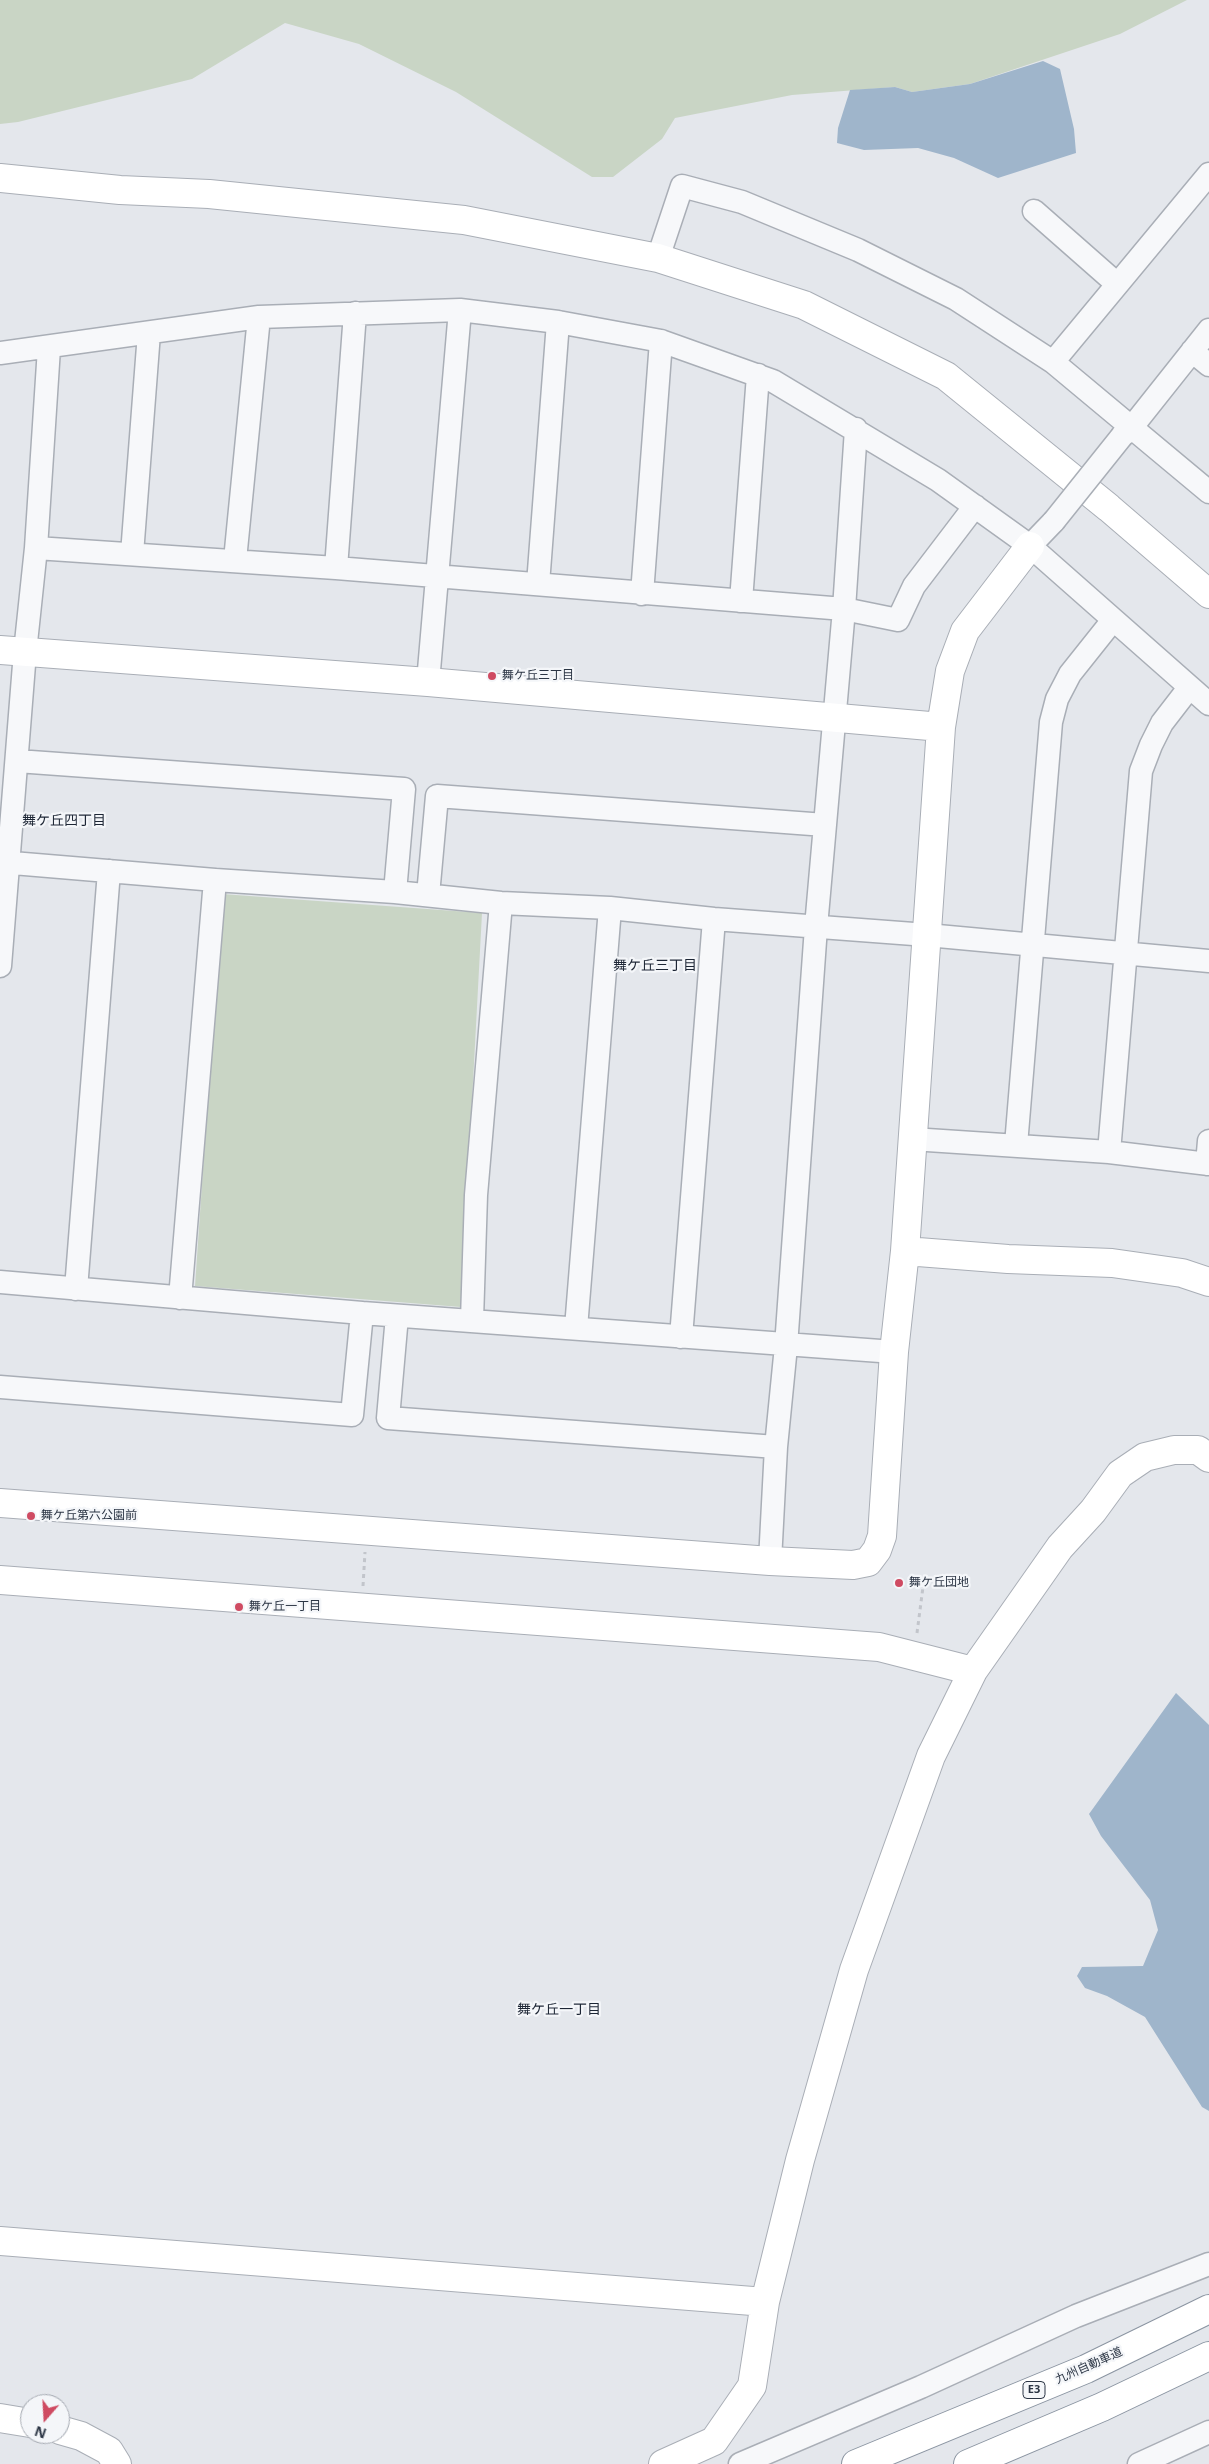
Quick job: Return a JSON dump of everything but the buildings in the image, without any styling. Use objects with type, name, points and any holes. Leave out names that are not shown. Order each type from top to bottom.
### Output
[{"type":"main road","points":[[0,178],[120,190],[209,194],[464,220],[658,258],[804,305],[946,376],[1110,508],[1209,594]]},
{"type":"main road","points":[[0,1503],[770,1561],[853,1565],[868,1562],[878,1550],[882,1536],[894,1352],[905,1251],[941,727],[950,671],[965,631],[1030,546]]},
{"type":"main road","points":[[12,651],[428,682],[941,727]]},
{"type":"main road","points":[[905,1251],[1008,1259],[1112,1263],[1182,1273],[1209,1282]]},
{"type":"main road","points":[[663,2464],[714,2441],[752,2386],[765,2302],[800,2160],[854,1970],[931,1756],[973,1670],[1060,1546],[1093,1511],[1120,1474],[1145,1457],[1174,1450],[1198,1450],[1209,1458]]},
{"type":"main road","points":[[0,1580],[879,1647],[973,1670]]},
{"type":"main road","points":[[0,2241],[765,2302]]},
{"type":"main road","name":"九州自動車道","points":[[856,2464],[1086,2368],[1209,2309]]},
{"type":"main road","points":[[968,2464],[1102,2407],[1209,2356]]},
{"type":"main road","points":[[0,2418],[20,2421]]},
{"type":"main road","points":[[70,2433],[81,2436],[108,2451],[117,2464]]},
{"type":"street","points":[[1053,362],[1209,174]]},
{"type":"street","points":[[658,258],[682,186],[742,202],[858,250],[956,299],[1053,362],[1127,431],[1209,492]]},
{"type":"street","points":[[1034,211],[1117,284]]},
{"type":"street","points":[[428,682],[460,310]]},
{"type":"street","points":[[0,353],[49,348],[259,317],[460,310],[558,322],[661,341],[772,381],[856,429],[938,480],[1030,546],[1209,704]]},
{"type":"street","points":[[336,568],[355,313]]},
{"type":"street","points":[[235,560],[259,317]]},
{"type":"street","points":[[538,584],[558,322]]},
{"type":"street","points":[[1030,546],[1054,521],[1127,431],[1201,358],[1209,330]]},
{"type":"street","points":[[132,554],[149,333]]},
{"type":"street","points":[[642,594],[661,341]]},
{"type":"street","points":[[0,966],[4,863],[17,761],[12,651],[36,548],[49,348]]},
{"type":"street","points":[[741,601],[758,375]]},
{"type":"street","points":[[770,1561],[776,1447],[786,1346],[816,927],[844,609],[856,429]]},
{"type":"street","points":[[36,548],[235,560],[844,609],[898,620],[914,586],[974,506]]},
{"type":"street","points":[[1016,1145],[1051,722],[1057,699],[1070,674],[1113,620]]},
{"type":"street","points":[[1109,1152],[1141,771],[1150,745],[1162,723],[1189,688]]},
{"type":"street","points":[[17,761],[404,789],[395,892]]},
{"type":"street","points":[[428,895],[437,796],[825,825]]},
{"type":"street","points":[[4,863],[395,892],[501,903],[610,908],[714,919],[927,935],[1209,961]]},
{"type":"street","points":[[76,1289],[109,871]]},
{"type":"street","points":[[180,1298],[215,880]]},
{"type":"street","points":[[472,1320],[476,1195],[501,903]]},
{"type":"street","points":[[576,1328],[610,908]]},
{"type":"street","points":[[681,1338],[714,919]]},
{"type":"street","points":[[912,1139],[1109,1152],[1208,1164],[1209,1141]]},
{"type":"street","points":[[0,1282],[397,1316],[576,1328],[786,1346],[894,1352]]},
{"type":"street","points":[[0,1388],[352,1415],[362,1313]]},
{"type":"street","points":[[397,1316],[388,1418],[776,1447]]},
{"type":"street","points":[[740,2464],[921,2388],[1076,2316],[1209,2264]]},
{"type":"street","points":[[1139,2464],[1209,2432]]},
{"type":"path","points":[[362,1609],[366,1531]]},
{"type":"path","points":[[914,1656],[923,1587]]},
{"type":"green space","points":[[0,0],[1187,0],[1120,34],[970,84],[912,92],[895,87],[792,95],[675,118],[662,139],[613,177],[592,177],[456,92],[359,44],[285,23],[192,79],[18,122],[0,124]]},
{"type":"green space","points":[[222,894],[482,913],[461,1307],[195,1286]]},
{"type":"water","points":[[1043,61],[1060,69],[1074,129],[1076,153],[998,178],[954,158],[918,148],[864,150],[837,143],[838,128],[850,90],[895,87],[912,92],[970,84]]},
{"type":"water","points":[[1176,1693],[1209,1725],[1209,2111],[1202,2107],[1145,2017],[1107,1996],[1085,1988],[1077,1976],[1082,1967],[1143,1966],[1158,1930],[1150,1900],[1101,1836],[1089,1814]]},
{"type":"place","name":"舞ケ丘三丁目","points":[[492,676]]},
{"type":"place","name":"舞ケ丘第六公園前","points":[[31,1516]]},
{"type":"place","name":"舞ケ丘団地","points":[[899,1583]]},
{"type":"place","name":"舞ケ丘一丁目","points":[[239,1607]]},
{"type":"district","name":"舞ケ丘四丁目","points":[[64,821]]},
{"type":"district","name":"舞ケ丘三丁目","points":[[655,966]]},
{"type":"district","name":"舞ケ丘一丁目","points":[[559,2010]]}]
